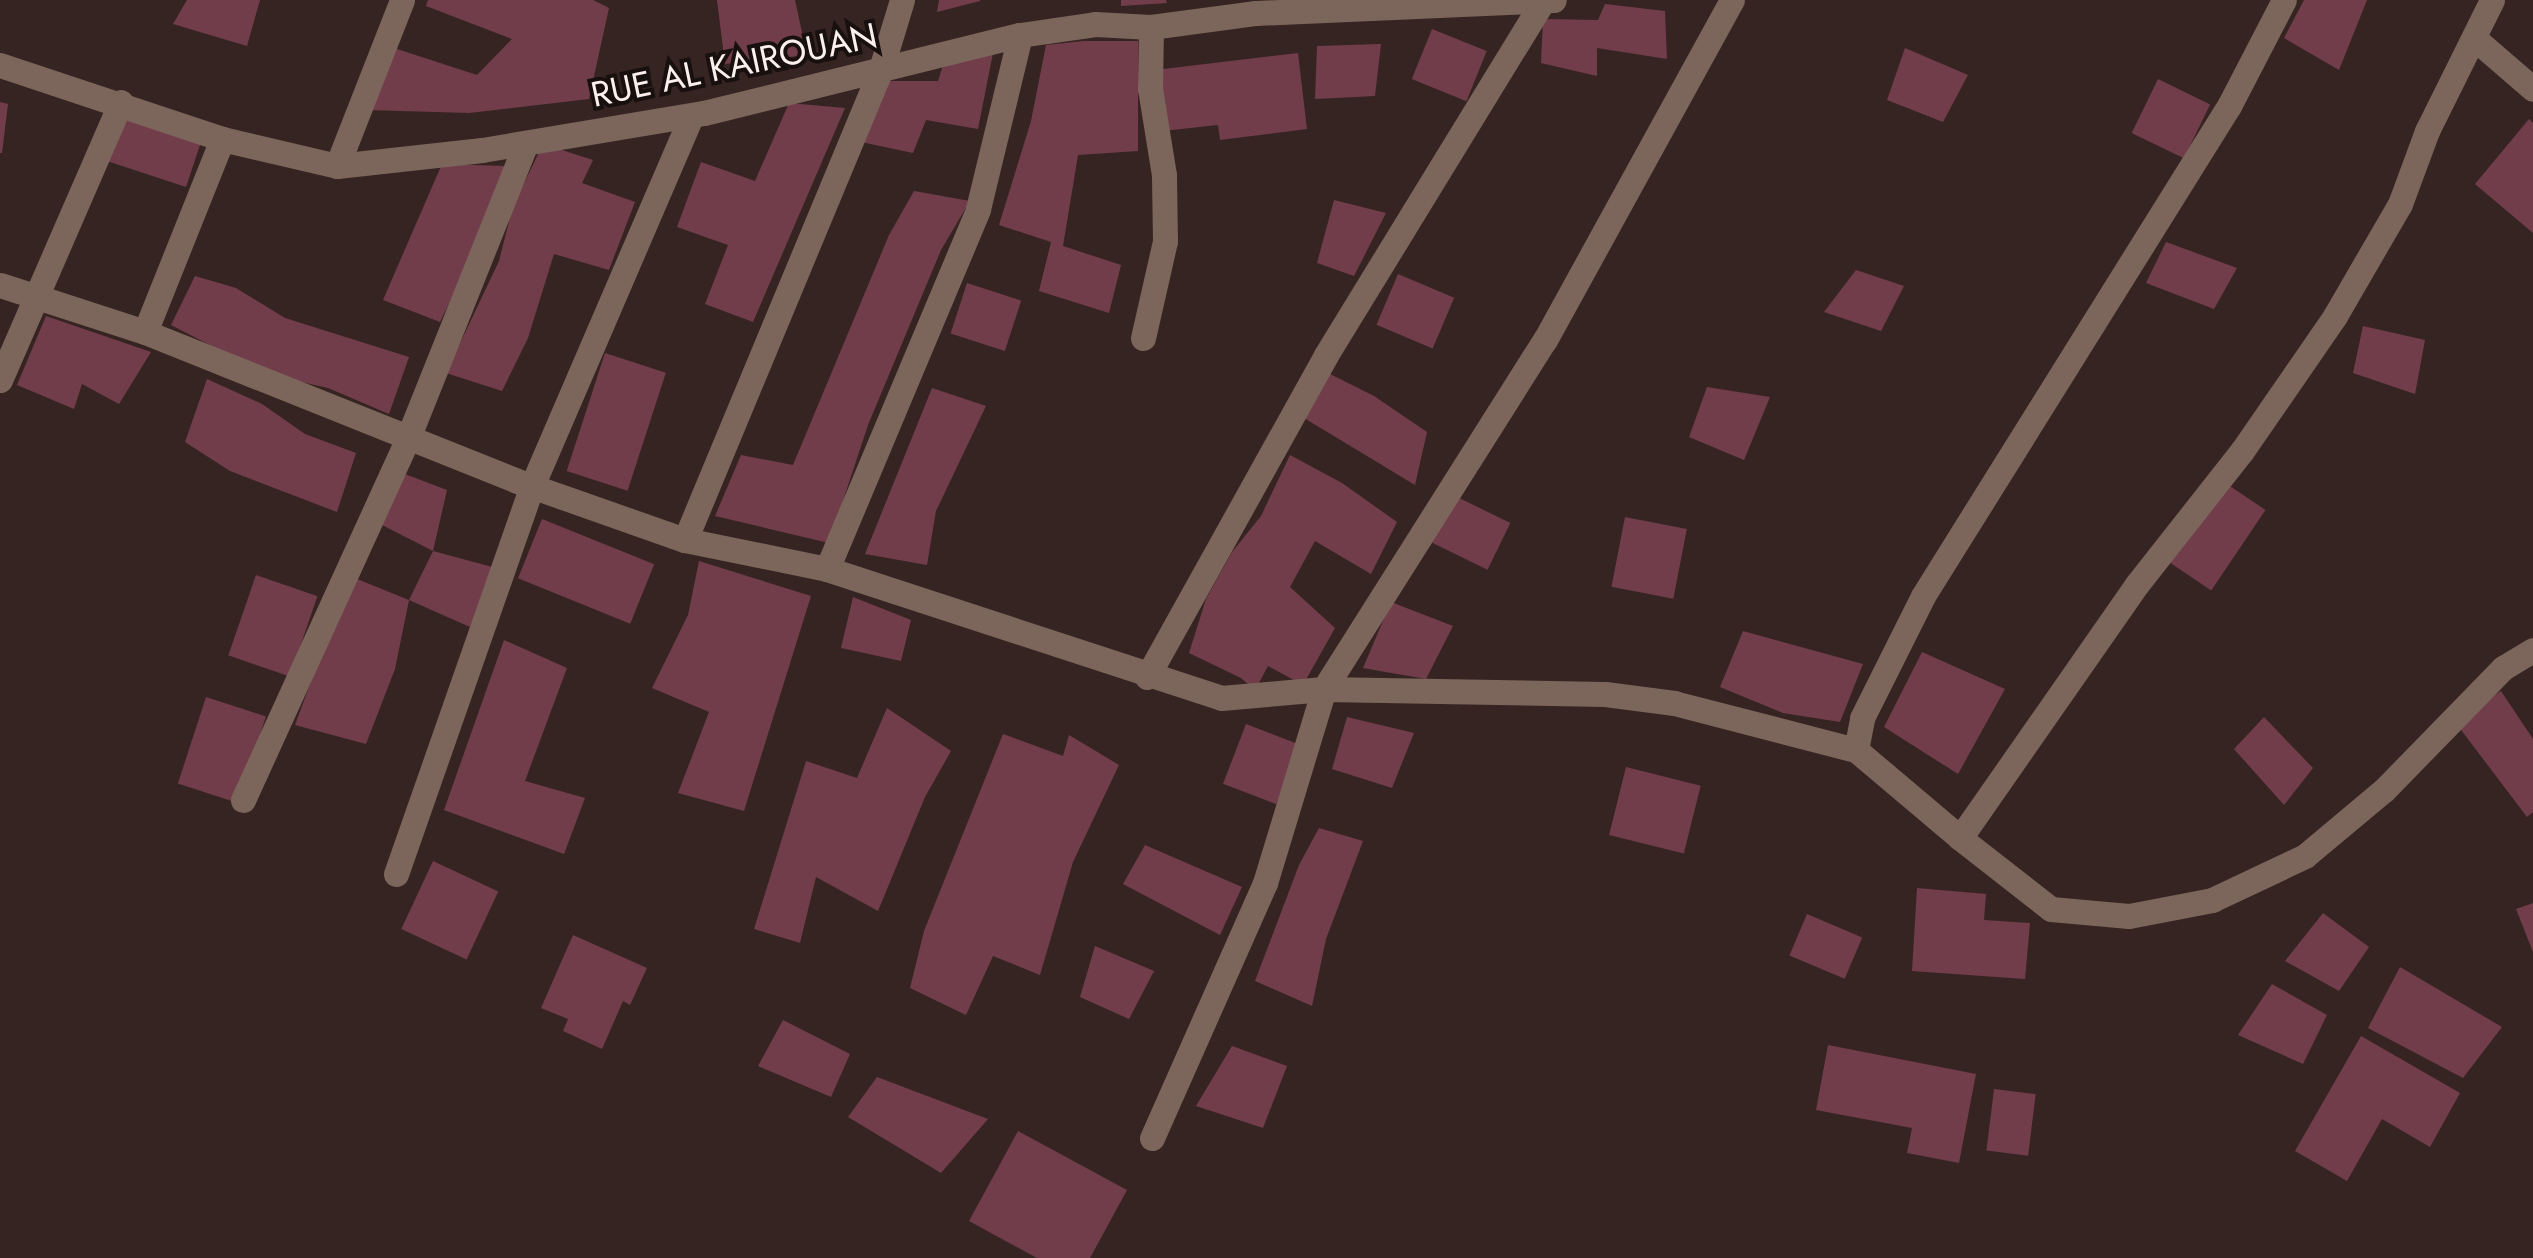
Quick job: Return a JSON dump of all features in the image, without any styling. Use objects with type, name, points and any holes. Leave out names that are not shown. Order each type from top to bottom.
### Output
[{"type":"street","points":[[337,166],[402,0]]},
{"type":"street","points":[[684,540],[882,70],[902,0]]},
{"type":"street","points":[[1152,1138],[1265,884],[1324,689],[1544,340],[1732,0]]},
{"type":"street","points":[[1856,750],[1862,718],[1932,581],[2229,106],[2284,0]]},
{"type":"street","points":[[1960,838],[2138,583],[2242,452],[2335,316],[2400,204],[2427,130],[2492,0]]},
{"type":"street","points":[[1147,676],[1326,355],[1548,1]]},
{"type":"street","name":"RUE AL KAIROUAN","points":[[0,64],[222,139],[337,166],[526,143],[690,116],[1020,35],[1093,12],[1150,27],[1255,7],[1548,1]]},
{"type":"street","points":[[1143,338],[1165,241],[1164,175],[1150,89],[1150,27]]},
{"type":"street","points":[[827,569],[978,209],[1020,35]]},
{"type":"street","points":[[2474,38],[2533,89]]},
{"type":"street","points":[[0,380],[121,102]]},
{"type":"street","points":[[396,874],[532,486],[690,116]]},
{"type":"street","points":[[145,332],[222,139]]},
{"type":"street","points":[[243,800],[408,438],[526,143]]},
{"type":"street","points":[[0,285],[145,332],[532,486],[684,540],[827,569],[1221,698],[1324,689],[1605,694],[1674,703],[1856,750],[2051,909],[2129,916],[2212,900],[2304,856],[2384,790],[2502,668],[2533,650]]},
{"type":"building","points":[[187,0],[260,0],[247,46],[173,24]]},
{"type":"building","points":[[428,0],[593,0],[609,8],[589,99],[469,113],[367,110],[391,47],[477,75],[512,39],[426,6]]},
{"type":"building","points":[[717,0],[795,0],[807,55],[725,64]]},
{"type":"building","points":[[939,0],[980,0],[980,1],[937,12]]},
{"type":"building","points":[[1121,0],[1166,0],[1167,3],[1121,6]]},
{"type":"building","points":[[2304,0],[2367,0],[2339,70],[2284,38]]},
{"type":"building","points":[[1605,4],[1665,11],[1667,59],[1597,48],[1597,76],[1541,63],[1543,19],[1598,20]]},
{"type":"building","points":[[1432,29],[1487,51],[1466,101],[1412,79]]},
{"type":"building","points":[[1138,41],[1138,151],[1078,155],[1063,246],[1121,265],[1109,313],[1039,291],[1051,242],[999,225],[1031,121],[1046,45]]},
{"type":"building","points":[[1381,44],[1375,96],[1315,99],[1317,46]]},
{"type":"building","points":[[1905,48],[1968,75],[1943,122],[1887,100]]},
{"type":"building","points":[[993,53],[978,129],[926,120],[913,153],[861,142],[887,81],[938,81],[945,59]]},
{"type":"building","points":[[1298,53],[1307,129],[1220,140],[1218,125],[1163,131],[1155,70]]},
{"type":"building","points":[[2158,79],[2210,104],[2184,158],[2132,133]]},
{"type":"building","points":[[0,102],[8,104],[2,153],[0,153]]},
{"type":"building","points":[[789,103],[845,108],[753,322],[705,304],[728,245],[677,227],[701,162],[755,181]]},
{"type":"building","points":[[126,116],[204,133],[186,187],[107,161]]},
{"type":"building","points":[[2529,119],[2533,123],[2533,233],[2475,184]]},
{"type":"building","points":[[543,144],[593,160],[582,183],[635,202],[609,270],[554,254],[528,338],[502,391],[446,373],[499,261],[513,206]]},
{"type":"building","points":[[442,164],[506,166],[474,253],[440,322],[383,300]]},
{"type":"building","points":[[914,191],[970,201],[941,250],[868,425],[829,543],[715,516],[741,455],[793,465],[889,235]]},
{"type":"building","points":[[1334,200],[1386,213],[1354,276],[1317,263]]},
{"type":"building","points":[[2166,242],[2237,268],[2214,309],[2146,283]]},
{"type":"building","points":[[1856,270],[1904,286],[1881,331],[1824,312]]},
{"type":"building","points":[[1398,274],[1454,298],[1433,348],[1377,325]]},
{"type":"building","points":[[195,276],[236,288],[285,318],[409,357],[389,414],[328,388],[266,374],[171,325]]},
{"type":"building","points":[[967,283],[1021,301],[1005,351],[951,333]]},
{"type":"building","points":[[46,316],[151,352],[119,404],[82,384],[74,409],[17,385]]},
{"type":"building","points":[[2363,326],[2425,340],[2415,394],[2353,373]]},
{"type":"building","points":[[605,353],[666,373],[628,491],[567,471]]},
{"type":"building","points":[[1328,373],[1374,396],[1427,432],[1415,485],[1304,418]]},
{"type":"building","points":[[207,379],[262,404],[305,434],[356,453],[337,512],[230,471],[185,442]]},
{"type":"building","points":[[1707,387],[1770,397],[1744,460],[1689,437]]},
{"type":"building","points":[[932,388],[986,406],[936,511],[927,565],[865,554]]},
{"type":"building","points":[[1290,455],[1342,483],[1397,522],[1371,574],[1315,541],[1290,587],[1335,628],[1303,685],[1268,666],[1255,690],[1241,678],[1189,653],[1206,599],[1232,552],[1261,516]]},
{"type":"building","points":[[397,471],[447,490],[433,551],[382,525]]},
{"type":"building","points":[[2224,482],[2265,510],[2211,590],[2170,562]]},
{"type":"building","points":[[1451,494],[1510,523],[1488,570],[1428,541]]},
{"type":"building","points":[[1625,517],[1687,529],[1673,599],[1611,587]]},
{"type":"building","points":[[542,519],[654,564],[630,624],[518,578]]},
{"type":"building","points":[[433,551],[496,568],[470,627],[409,600]]},
{"type":"building","points":[[699,561],[811,596],[744,811],[678,793],[709,712],[652,688],[688,615]]},
{"type":"building","points":[[256,575],[317,596],[290,677],[228,655]]},
{"type":"building","points":[[357,579],[409,600],[395,669],[366,744],[295,725],[329,633]]},
{"type":"building","points":[[853,597],[911,620],[901,661],[841,648]]},
{"type":"building","points":[[1391,602],[1453,626],[1426,679],[1363,668]]},
{"type":"building","points":[[1743,631],[1863,664],[1840,722],[1783,713],[1720,687]]},
{"type":"building","points":[[504,640],[567,668],[525,781],[585,798],[564,854],[444,810]]},
{"type":"building","points":[[1922,652],[2005,689],[1958,774],[1884,727]]},
{"type":"building","points":[[2501,691],[2533,739],[2533,812],[2527,817],[2455,722]]},
{"type":"building","points":[[206,697],[266,716],[238,803],[178,784]]},
{"type":"building","points":[[887,708],[951,751],[925,797],[878,911],[816,877],[800,943],[754,929],[806,761],[857,778]]},
{"type":"building","points":[[1347,717],[1414,733],[1392,788],[1332,769]]},
{"type":"building","points":[[2264,717],[2313,768],[2284,805],[2234,749]]},
{"type":"building","points":[[1246,724],[1299,744],[1276,804],[1223,784]]},
{"type":"building","points":[[1003,734],[1063,756],[1069,735],[1119,765],[1073,862],[1040,975],[993,956],[966,1015],[910,988],[924,931]]},
{"type":"building","points":[[1626,767],[1701,786],[1684,854],[1609,835]]},
{"type":"building","points":[[1319,828],[1363,841],[1326,939],[1312,1006],[1255,981],[1299,865]]},
{"type":"building","points":[[1145,845],[1242,887],[1220,935],[1123,884]]},
{"type":"building","points":[[433,861],[498,891],[467,959],[401,929]]},
{"type":"building","points":[[1917,888],[1986,894],[1984,920],[2030,923],[2025,979],[1912,971]]},
{"type":"building","points":[[2533,903],[2533,952],[2516,909]]},
{"type":"building","points":[[2323,913],[2369,947],[2339,991],[2285,961]]},
{"type":"building","points":[[1807,914],[1862,937],[1845,979],[1789,955]]},
{"type":"building","points":[[573,935],[647,968],[630,1005],[623,1001],[602,1049],[563,1031],[568,1019],[541,1008]]},
{"type":"building","points":[[1095,946],[1154,971],[1129,1019],[1080,997]]},
{"type":"building","points":[[2400,967],[2502,1027],[2463,1078],[2368,1028]]},
{"type":"building","points":[[2272,984],[2327,1015],[2303,1064],[2238,1035]]},
{"type":"building","points":[[783,1020],[850,1054],[831,1097],[758,1066]]},
{"type":"building","points":[[2361,1036],[2460,1093],[2430,1147],[2382,1119],[2347,1181],[2295,1151]]},
{"type":"building","points":[[1828,1045],[1976,1074],[1959,1163],[1907,1153],[1912,1128],[1816,1110]]},
{"type":"building","points":[[1232,1046],[1287,1066],[1263,1128],[1196,1106]]},
{"type":"building","points":[[877,1077],[988,1119],[941,1173],[848,1117]]},
{"type":"building","points":[[1994,1089],[2036,1094],[2028,1156],[1986,1151]]},
{"type":"building","points":[[1018,1131],[1127,1190],[1090,1258],[1037,1258],[969,1221]]}]
